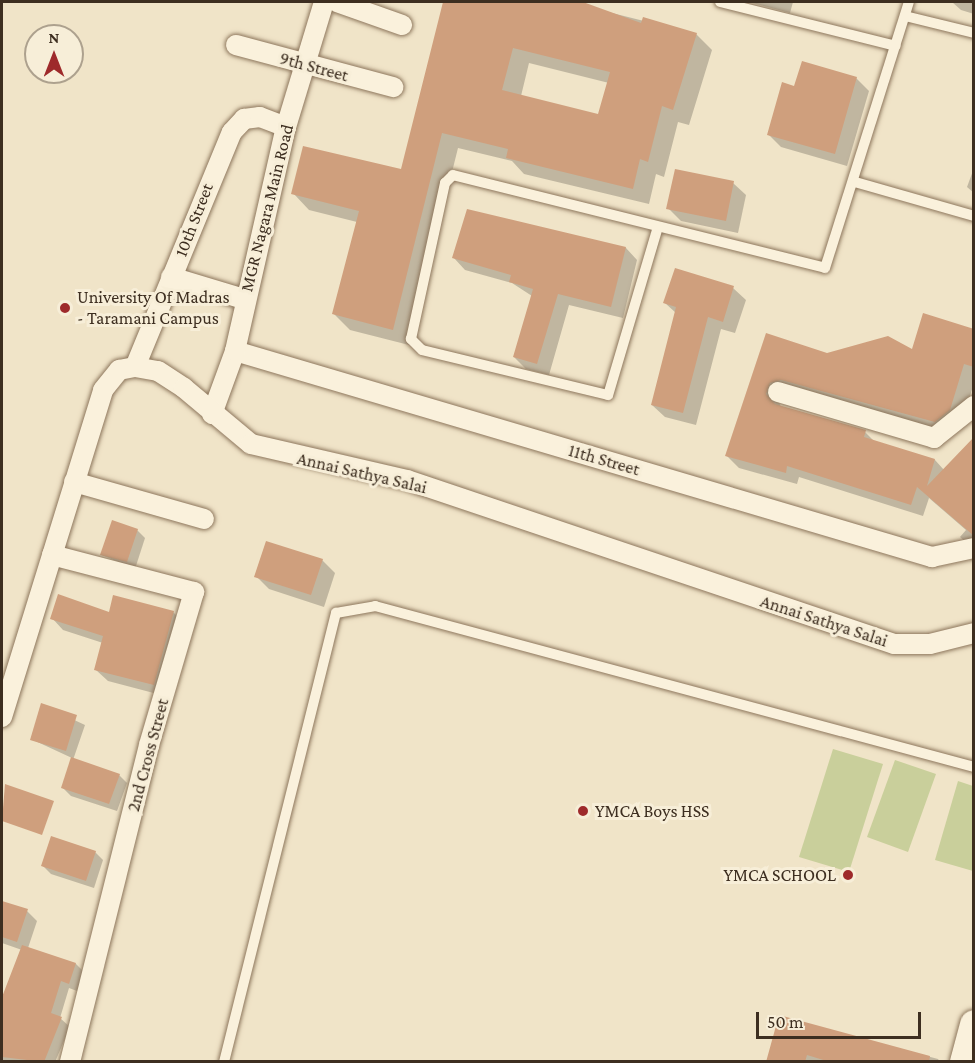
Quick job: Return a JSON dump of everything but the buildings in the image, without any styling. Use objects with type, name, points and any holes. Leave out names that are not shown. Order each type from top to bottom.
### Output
[{"type":"street","name":"MGR Nagara Main Road","points":[[212,414],[235,351],[244,299],[286,127],[324,2]]},
{"type":"street","points":[[337,2],[402,25]]},
{"type":"street","name":"9th Street","points":[[236,45],[305,66],[393,87]]},
{"type":"street","name":"10th Street","points":[[135,367],[232,132],[244,119],[260,117],[286,127]]},
{"type":"street","points":[[171,277],[244,299]]},
{"type":"street","name":"11th Street","points":[[235,351],[932,556],[974,548]]},
{"type":"street","points":[[2,717],[103,390],[119,370],[135,367]]},
{"type":"street","name":"Annai Sathya Salai","points":[[135,367],[158,371],[251,444],[407,480],[894,644],[930,644],[974,633]]},
{"type":"street","points":[[778,393],[934,438],[974,406]]},
{"type":"street","points":[[74,482],[204,519]]},
{"type":"street","name":"2nd Cross Street","points":[[52,555],[194,592],[149,745],[70,1062]]},
{"type":"street","points":[[964,1062],[974,1024]]},
{"type":"lane","points":[[720,2],[896,46]]},
{"type":"lane","points":[[657,230],[608,395],[422,350],[411,339],[445,183],[453,175],[657,230],[825,268],[855,182],[909,2]]},
{"type":"lane","points":[[905,16],[974,33]]},
{"type":"lane","points":[[855,182],[974,216]]},
{"type":"lane","points":[[224,1062],[336,613],[375,606],[974,767]]},
{"type":"green space","points":[[833,749],[883,764],[849,872],[799,857]]},
{"type":"green space","points":[[895,760],[936,774],[908,852],[867,837]]},
{"type":"green space","points":[[958,781],[973,786],[973,871],[935,860]]},
{"type":"place","name":"University Of Madras - Taramani Campus","points":[[65,308]]},
{"type":"place","name":"YMCA Boys HSS","points":[[583,811]]},
{"type":"place","name":"YMCA SCHOOL","points":[[848,875]]}]
